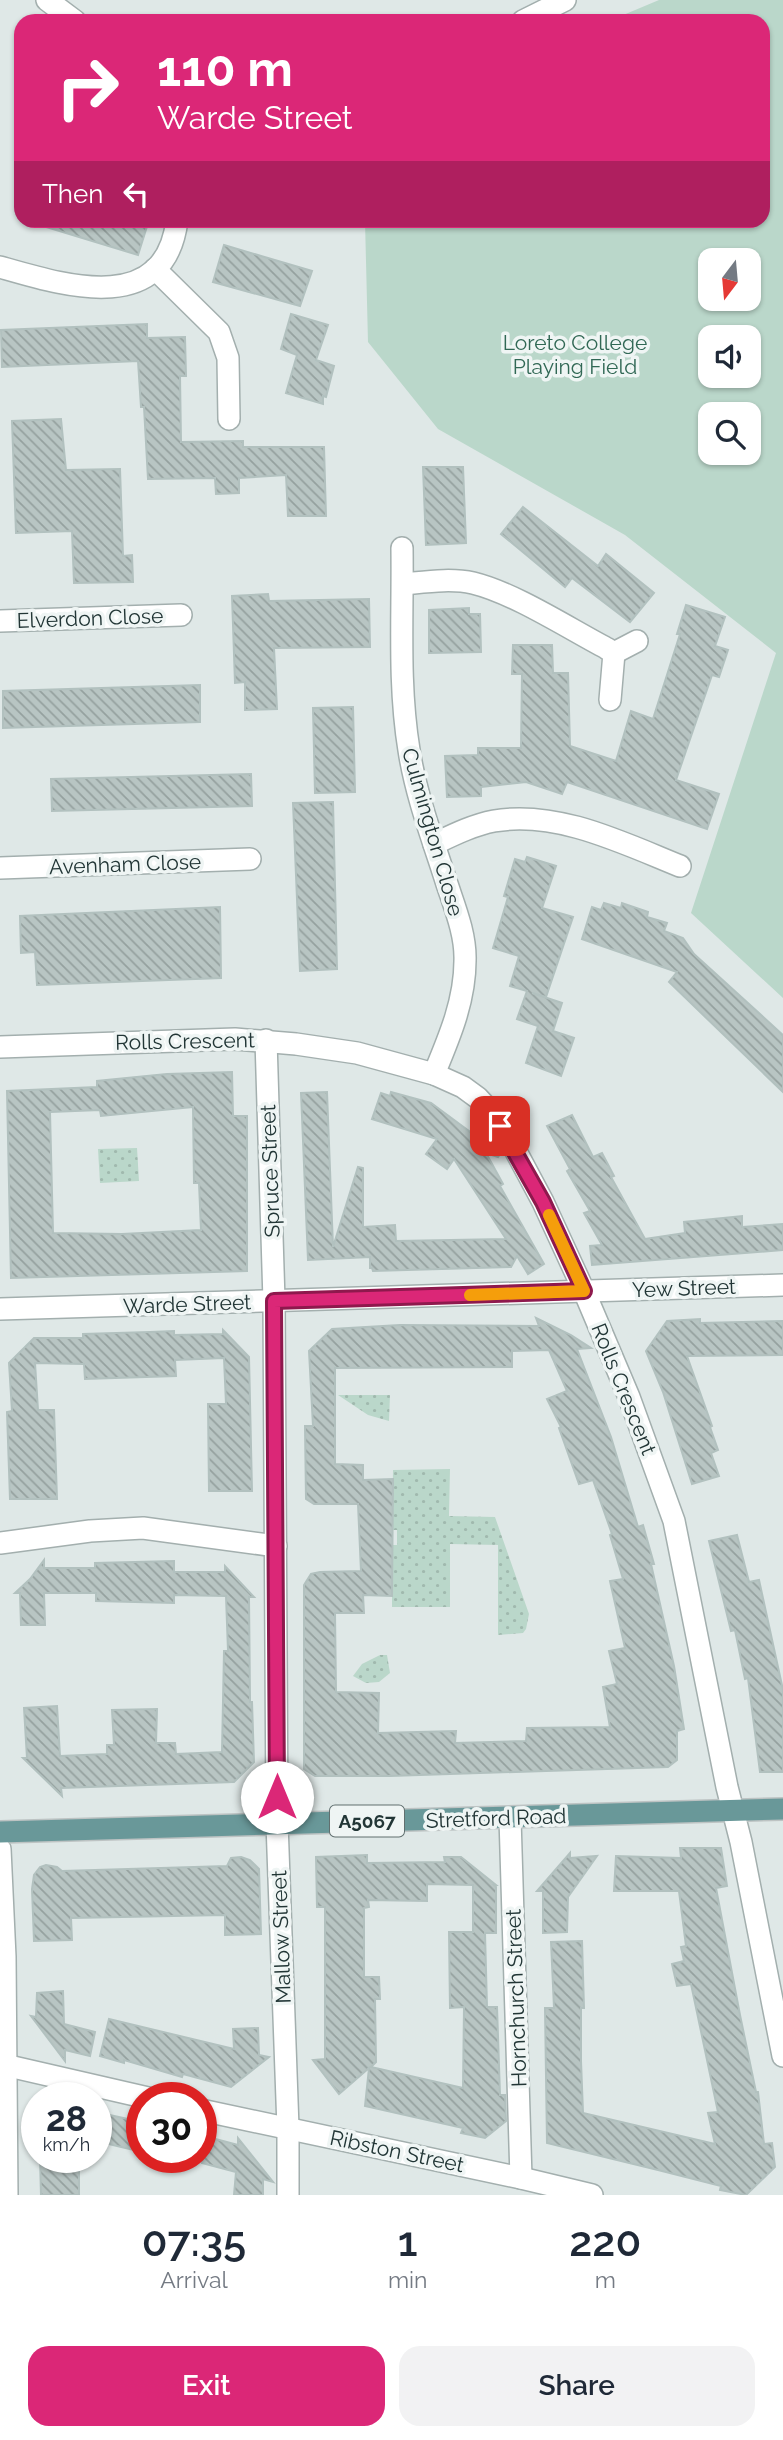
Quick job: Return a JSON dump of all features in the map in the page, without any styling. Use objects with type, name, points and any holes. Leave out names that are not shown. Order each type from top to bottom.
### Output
[{"type":"main road","name":"Stretford Road","points":[[0,1832],[783,1809]]},
{"type":"street","points":[[47,0],[66,14]]},
{"type":"street","points":[[537,14],[565,0]]},
{"type":"street","points":[[0,267],[57,283],[89,289],[111,288],[143,279],[155,269],[170,249],[175,228]]},
{"type":"street","points":[[155,269],[219,332],[228,358],[229,419]]},
{"type":"street","name":"Culmington Close","points":[[402,548],[401,679],[404,714],[414,777],[456,913],[465,959],[457,1013],[434,1074]]},
{"type":"street","points":[[402,584],[441,581],[473,583],[510,598],[614,653]]},
{"type":"street","name":"Elverdon Close","points":[[0,621],[181,615]]},
{"type":"street","points":[[614,653],[637,641]]},
{"type":"street","points":[[610,700],[614,653]]},
{"type":"street","points":[[434,844],[491,821],[529,819],[555,822],[641,861],[680,866]]},
{"type":"street","name":"Avenham Close","points":[[0,869],[250,859]]},
{"type":"street","name":"Rolls Crescent","points":[[0,1047],[130,1041],[266,1040],[357,1053],[434,1074],[463,1087],[490,1111],[543,1202],[584,1291],[633,1409],[674,1521],[783,2056]]},
{"type":"street","name":"Spruce Street","points":[[266,1040],[274,1301]]},
{"type":"street","name":"Yew Street","points":[[584,1291],[783,1285]]},
{"type":"street","name":"Warde Street","points":[[0,1309],[584,1291]]},
{"type":"street","name":"Mallow Street","points":[[274,1301],[277,1823],[288,2195]]},
{"type":"street","points":[[0,1542],[90,1531],[143,1528],[276,1546]]},
{"type":"street","name":"Hornchurch Street","points":[[510,1818],[521,2178]]},
{"type":"street","points":[[0,1849],[5,1957],[2,2064],[7,2195]]},
{"type":"street","points":[[2,2064],[126,2093]]},
{"type":"street","name":"Ribston Street","points":[[217,2113],[592,2195]]},
{"type":"green space","name":"Loreto College Playing Field","points":[[659,0],[783,0],[783,998],[691,913],[776,653],[625,535],[438,429],[368,342],[365,228],[770,228],[770,14],[626,14]]},
{"type":"green space","points":[[137,1148],[139,1181],[100,1183],[98,1149]]},
{"type":"green space","points":[[338,1395],[390,1395],[389,1421],[368,1415]]},
{"type":"green space","points":[[450,1469],[449,1516],[495,1517],[529,1614],[523,1633],[498,1635],[498,1545],[450,1544],[450,1607],[392,1607],[392,1545],[397,1545],[397,1530],[392,1530],[393,1470]]},
{"type":"green space","points":[[380,1655],[387,1655],[390,1673],[379,1682],[366,1683],[353,1676],[362,1664]]},
{"type":"building","points":[[50,228],[146,228],[138,255]]},
{"type":"building","points":[[224,245],[312,271],[300,306],[213,282]]},
{"type":"building","points":[[291,314],[328,325],[316,360],[334,366],[326,397],[323,396],[323,404],[286,393],[297,355],[281,349]]},
{"type":"building","points":[[147,324],[147,338],[185,337],[186,376],[180,376],[181,442],[243,441],[243,447],[324,447],[326,516],[288,516],[286,475],[239,478],[239,493],[216,494],[215,478],[148,479],[138,361],[2,367],[1,330]]},
{"type":"building","points":[[61,419],[66,470],[120,469],[123,556],[132,555],[133,582],[74,583],[72,531],[16,533],[12,421]]},
{"type":"building","points":[[423,467],[463,467],[466,543],[426,545]]},
{"type":"building","points":[[523,507],[598,566],[606,554],[654,593],[630,622],[572,578],[565,587],[501,534]]},
{"type":"building","points":[[268,594],[269,601],[369,599],[370,647],[274,648],[277,709],[245,710],[245,682],[235,683],[232,596]]},
{"type":"building","points":[[686,605],[725,617],[715,646],[728,650],[719,677],[712,675],[676,780],[719,794],[707,829],[567,782],[562,794],[526,782],[481,787],[481,796],[447,797],[445,756],[478,755],[478,748],[521,748],[522,674],[512,674],[513,645],[552,645],[553,673],[568,673],[570,746],[616,761],[631,711],[653,719],[680,634],[677,634]]},
{"type":"building","points":[[469,608],[469,614],[480,614],[481,652],[429,653],[429,610]]},
{"type":"building","points":[[200,685],[200,722],[3,728],[3,691]]},
{"type":"building","points":[[353,707],[355,792],[315,793],[313,708]]},
{"type":"building","points":[[251,774],[252,806],[52,811],[51,779]]},
{"type":"building","points":[[333,802],[337,969],[300,971],[293,803]]},
{"type":"building","points":[[527,857],[556,866],[542,908],[573,917],[546,997],[532,993],[562,1003],[553,1031],[574,1038],[561,1076],[526,1063],[538,1026],[517,1019],[527,991],[510,986],[519,956],[493,948],[508,897],[504,896],[515,859],[525,862]]},
{"type":"building","points":[[604,903],[621,908],[622,903],[648,912],[647,917],[667,923],[664,931],[683,938],[694,954],[783,1035],[783,1092],[669,982],[677,972],[582,939],[592,907],[601,910]]},
{"type":"building","points":[[220,907],[221,978],[37,985],[35,952],[21,953],[20,916]]},
{"type":"building","points":[[232,1072],[233,1116],[247,1116],[247,1271],[11,1278],[7,1091],[97,1087],[97,1081],[167,1074]],"holes":[[[193,1107],[194,1183],[199,1183],[201,1230],[122,1234],[53,1233],[50,1112],[100,1110],[101,1116]]]},
{"type":"building","points":[[327,1092],[333,1247],[358,1167],[363,1168],[363,1227],[395,1225],[396,1241],[506,1239],[454,1159],[447,1169],[426,1154],[437,1139],[372,1119],[381,1093],[390,1096],[391,1092],[431,1103],[500,1154],[498,1157],[486,1153],[503,1184],[500,1186],[544,1264],[528,1274],[517,1256],[511,1267],[373,1271],[370,1268],[370,1257],[308,1260],[301,1093]]},
{"type":"building","points":[[572,1115],[593,1157],[602,1153],[614,1176],[611,1177],[645,1239],[685,1233],[684,1222],[742,1216],[742,1227],[783,1224],[783,1250],[592,1265],[590,1246],[602,1245],[584,1213],[590,1211],[567,1171],[570,1169],[547,1126]]},
{"type":"building","points":[[536,1318],[591,1348],[577,1349],[611,1437],[638,1527],[643,1525],[654,1564],[651,1564],[674,1666],[684,1729],[677,1731],[677,1760],[668,1767],[315,1776],[304,1769],[304,1585],[311,1574],[361,1571],[358,1504],[314,1504],[306,1499],[305,1426],[313,1426],[309,1351],[332,1329],[400,1325],[539,1326]],"holes":[[[549,1350],[567,1391],[547,1399],[561,1427],[559,1428],[579,1484],[593,1480],[612,1534],[610,1535],[623,1579],[610,1581],[625,1648],[609,1651],[617,1684],[603,1687],[610,1727],[527,1728],[526,1741],[455,1743],[456,1731],[378,1733],[379,1693],[336,1692],[335,1613],[364,1613],[363,1595],[392,1596],[393,1479],[363,1480],[363,1465],[335,1464],[335,1368],[512,1367],[512,1351]]]},
{"type":"building","points":[[700,1319],[700,1323],[783,1321],[783,1355],[687,1356],[718,1450],[711,1453],[719,1476],[692,1484],[663,1392],[646,1351],[667,1321]]},
{"type":"building","points":[[223,1330],[249,1357],[252,1491],[209,1491],[208,1404],[226,1404],[224,1358],[175,1360],[176,1376],[85,1379],[84,1364],[35,1363],[38,1410],[54,1410],[57,1499],[10,1499],[7,1412],[12,1411],[9,1363],[34,1338],[83,1338],[83,1334],[174,1331],[174,1335],[223,1334]]},
{"type":"building","points":[[737,1535],[749,1582],[759,1580],[783,1690],[783,1772],[760,1772],[748,1678],[745,1679],[735,1630],[731,1631],[709,1541]]},
{"type":"building","points":[[44,1560],[44,1568],[95,1568],[95,1563],[174,1561],[174,1572],[225,1572],[225,1566],[254,1597],[249,1597],[250,1702],[254,1762],[234,1782],[61,1788],[62,1796],[23,1758],[27,1758],[24,1708],[57,1706],[60,1756],[107,1754],[107,1745],[114,1745],[112,1710],[157,1709],[156,1743],[175,1743],[176,1754],[222,1752],[224,1651],[228,1651],[226,1596],[174,1595],[174,1603],[96,1601],[96,1593],[44,1593],[45,1625],[21,1625],[20,1593],[15,1593]]},
{"type":"building","points":[[680,1848],[721,1848],[727,1886],[716,1888],[740,2015],[758,2092],[764,2144],[772,2143],[775,2167],[746,2195],[720,2190],[721,2186],[547,2143],[545,2008],[554,2008],[551,1942],[582,1941],[583,2113],[715,2144],[708,2113],[718,2112],[691,1984],[677,1986],[672,1964],[684,1961],[681,1947],[686,1946],[679,1891],[614,1891],[616,1856],[681,1858]]},
{"type":"building","points":[[570,1853],[570,1858],[597,1856],[568,1897],[567,1932],[543,1933],[543,1891],[537,1891]]},
{"type":"building","points":[[367,1855],[367,1863],[445,1862],[444,1857],[461,1857],[496,1885],[496,1933],[485,1933],[487,2007],[497,2007],[500,2095],[505,2095],[506,2121],[485,2138],[461,2133],[463,2128],[365,2106],[369,2068],[339,2094],[313,2060],[325,2059],[325,1907],[317,1907],[316,1857]],"holes":[[[427,1884],[473,1885],[473,1932],[449,1932],[450,2008],[464,2007],[463,2088],[371,2067],[376,2062],[375,1999],[380,1999],[379,1977],[364,1977],[364,1908],[369,1907],[368,1900],[427,1901]]]},
{"type":"building","points":[[231,1858],[250,1860],[259,1869],[261,1934],[225,1935],[225,1915],[71,1918],[72,1940],[34,1941],[32,1889],[34,1875],[40,1867],[57,1867],[62,1871],[227,1866]]},
{"type":"building","points":[[63,1991],[64,2024],[95,2032],[90,2056],[65,2050],[65,2061],[31,2016],[36,2017],[37,1993]]},
{"type":"building","points":[[109,2019],[234,2049],[233,2029],[258,2028],[259,2055],[269,2057],[231,2087],[100,2056]]},
{"type":"building","points":[[112,2115],[126,2119],[126,2148],[112,2145]]},
{"type":"building","points":[[238,2138],[273,2182],[263,2179],[263,2195],[234,2195],[236,2172],[217,2167],[217,2139],[238,2145]]},
{"type":"building","points":[[40,2173],[79,2173],[79,2195],[41,2195]]},
{"type":"slow traffic","points":[[470,1295],[584,1291],[549,1215]]},
{"type":"route","points":[[277,1797],[274,1301],[584,1291],[543,1202],[500,1126]]}]
